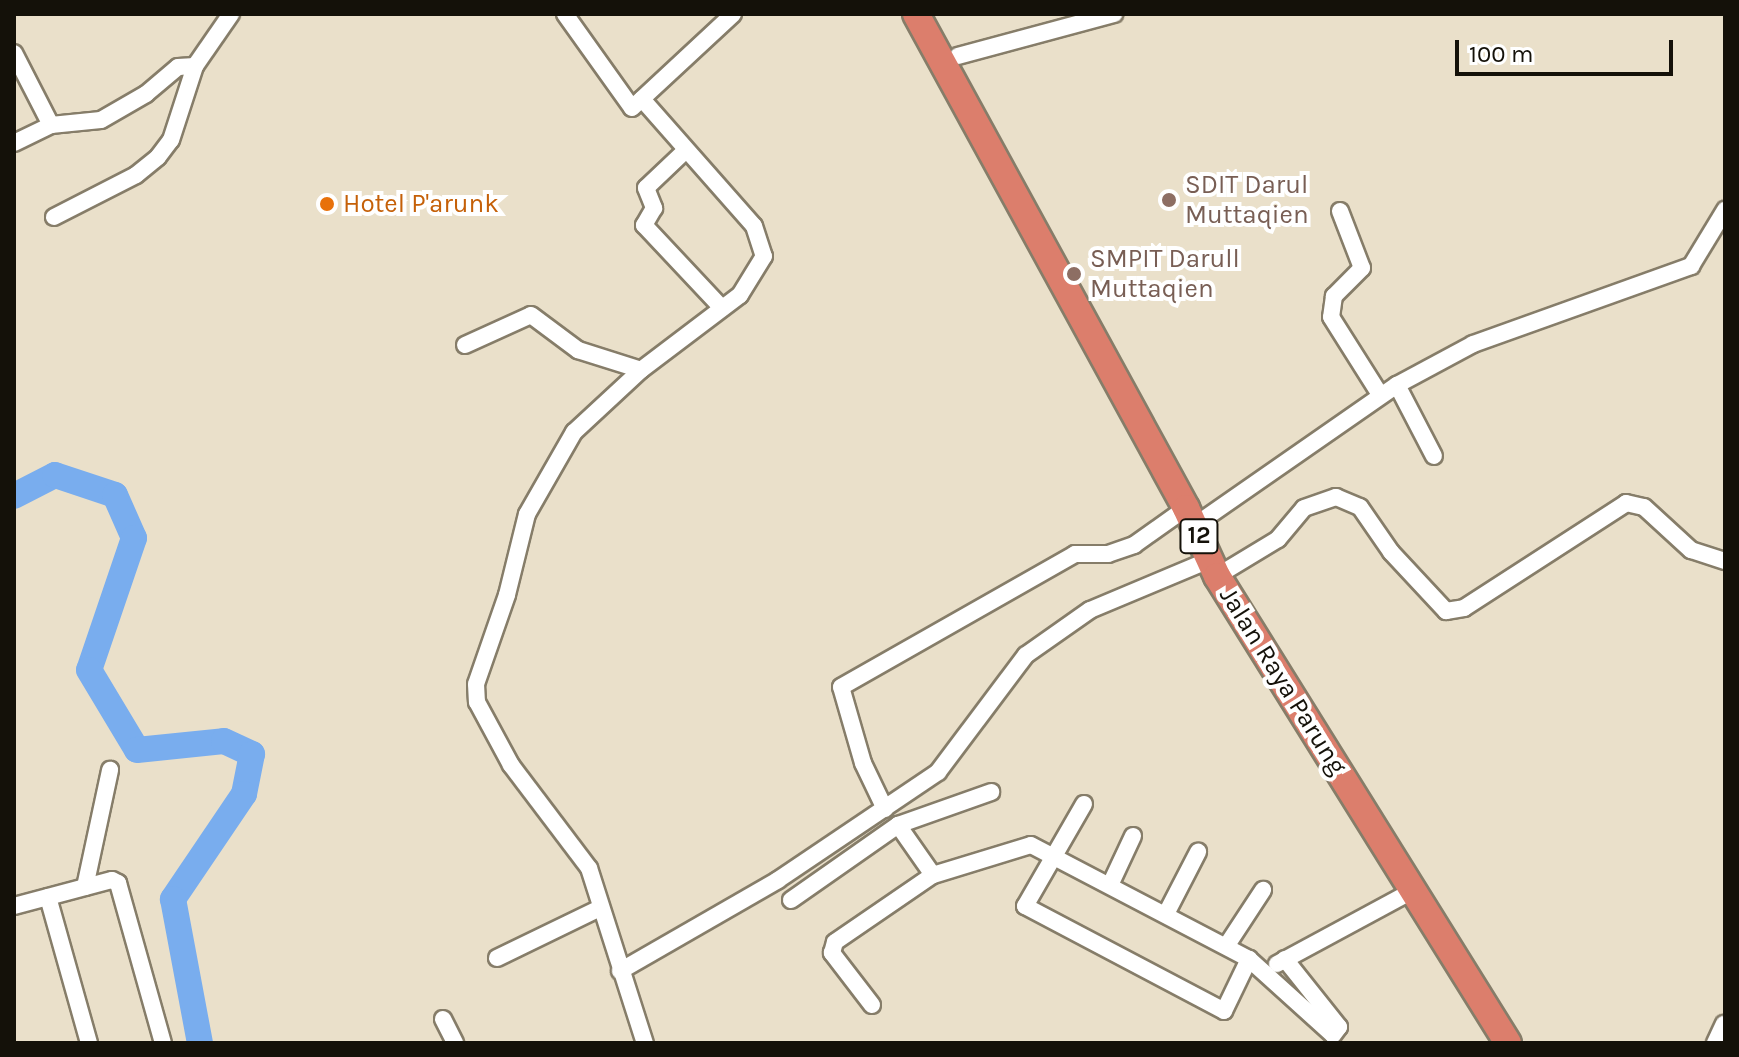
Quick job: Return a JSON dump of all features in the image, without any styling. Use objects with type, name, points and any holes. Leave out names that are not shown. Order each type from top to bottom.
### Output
[{"type":"highway","name":"Jalan Raya Parung","points":[[916,14],[960,72]]},
{"type":"highway","name":"Jalan Raya Parung","points":[[934,14],[960,72],[1195,514],[1217,569],[1508,1043]]},
{"type":"highway","name":"Jalan Raya Parung","points":[[1217,569],[1519,1043]]},
{"type":"street","points":[[54,217],[136,175],[158,157],[171,140],[195,66],[231,14]]},
{"type":"street","points":[[565,14],[632,108],[733,14]]},
{"type":"street","points":[[960,72],[1114,14]]},
{"type":"street","points":[[14,53],[51,125]]},
{"type":"street","points":[[14,143],[51,125],[101,120],[146,94],[178,67],[195,66]]},
{"type":"street","points":[[642,99],[762,241],[760,269],[722,308],[641,370],[574,432],[544,478],[527,514],[507,595],[476,684],[477,702],[511,765],[589,868],[598,909],[645,1043]]},
{"type":"street","points":[[686,150],[646,188],[654,208],[644,225],[722,308]]},
{"type":"street","points":[[1340,211],[1362,268],[1334,296],[1331,317],[1381,396]]},
{"type":"street","points":[[885,809],[863,763],[841,687],[1075,554],[1108,554],[1134,545],[1195,514],[1397,385],[1473,344],[1549,313],[1691,266],[1723,218]]},
{"type":"street","points":[[465,345],[531,315],[578,350],[641,370]]},
{"type":"street","points":[[1397,385],[1434,456]]},
{"type":"street","points":[[620,971],[778,880],[885,809],[951,759],[1026,655],[1111,599],[1217,569],[1278,539],[1304,508],[1336,497],[1360,507],[1391,552],[1446,611],[1464,608],[1626,503],[1644,507],[1691,550],[1725,561]]},
{"type":"street","points":[[85,887],[110,770]]},
{"type":"street","points":[[791,900],[898,825],[991,792]]},
{"type":"street","points":[[1084,804],[1025,906],[1224,1011],[1249,959]]},
{"type":"street","points":[[898,825],[933,875]]},
{"type":"street","points":[[1111,883],[1133,836]]},
{"type":"street","points":[[872,1005],[831,947],[933,875],[1026,846],[1111,883],[1227,945],[1265,971],[1333,1035],[1339,1027],[1285,959]]},
{"type":"street","points":[[1167,912],[1198,852]]},
{"type":"street","points":[[14,906],[112,880],[120,887],[163,1043]]},
{"type":"street","points":[[1227,945],[1263,890]]},
{"type":"street","points":[[1265,971],[1412,891]]},
{"type":"street","points":[[48,897],[89,1043]]},
{"type":"street","points":[[497,958],[598,909]]},
{"type":"street","points":[[443,1019],[455,1043]]},
{"type":"street","points":[[1715,1043],[1724,1024]]},
{"type":"waterway","points":[[14,496],[55,475],[115,495],[134,538],[89,670],[137,750],[224,741],[252,754],[244,794],[173,899],[200,1043]]},
{"type":"place","name":"SDIT Darul Muttaqien","points":[[1169,200]]},
{"type":"place","name":"Hotel P'arunk","points":[[327,204]]},
{"type":"place","name":"SMPIT Darull Muttaqien","points":[[1074,274]]}]
